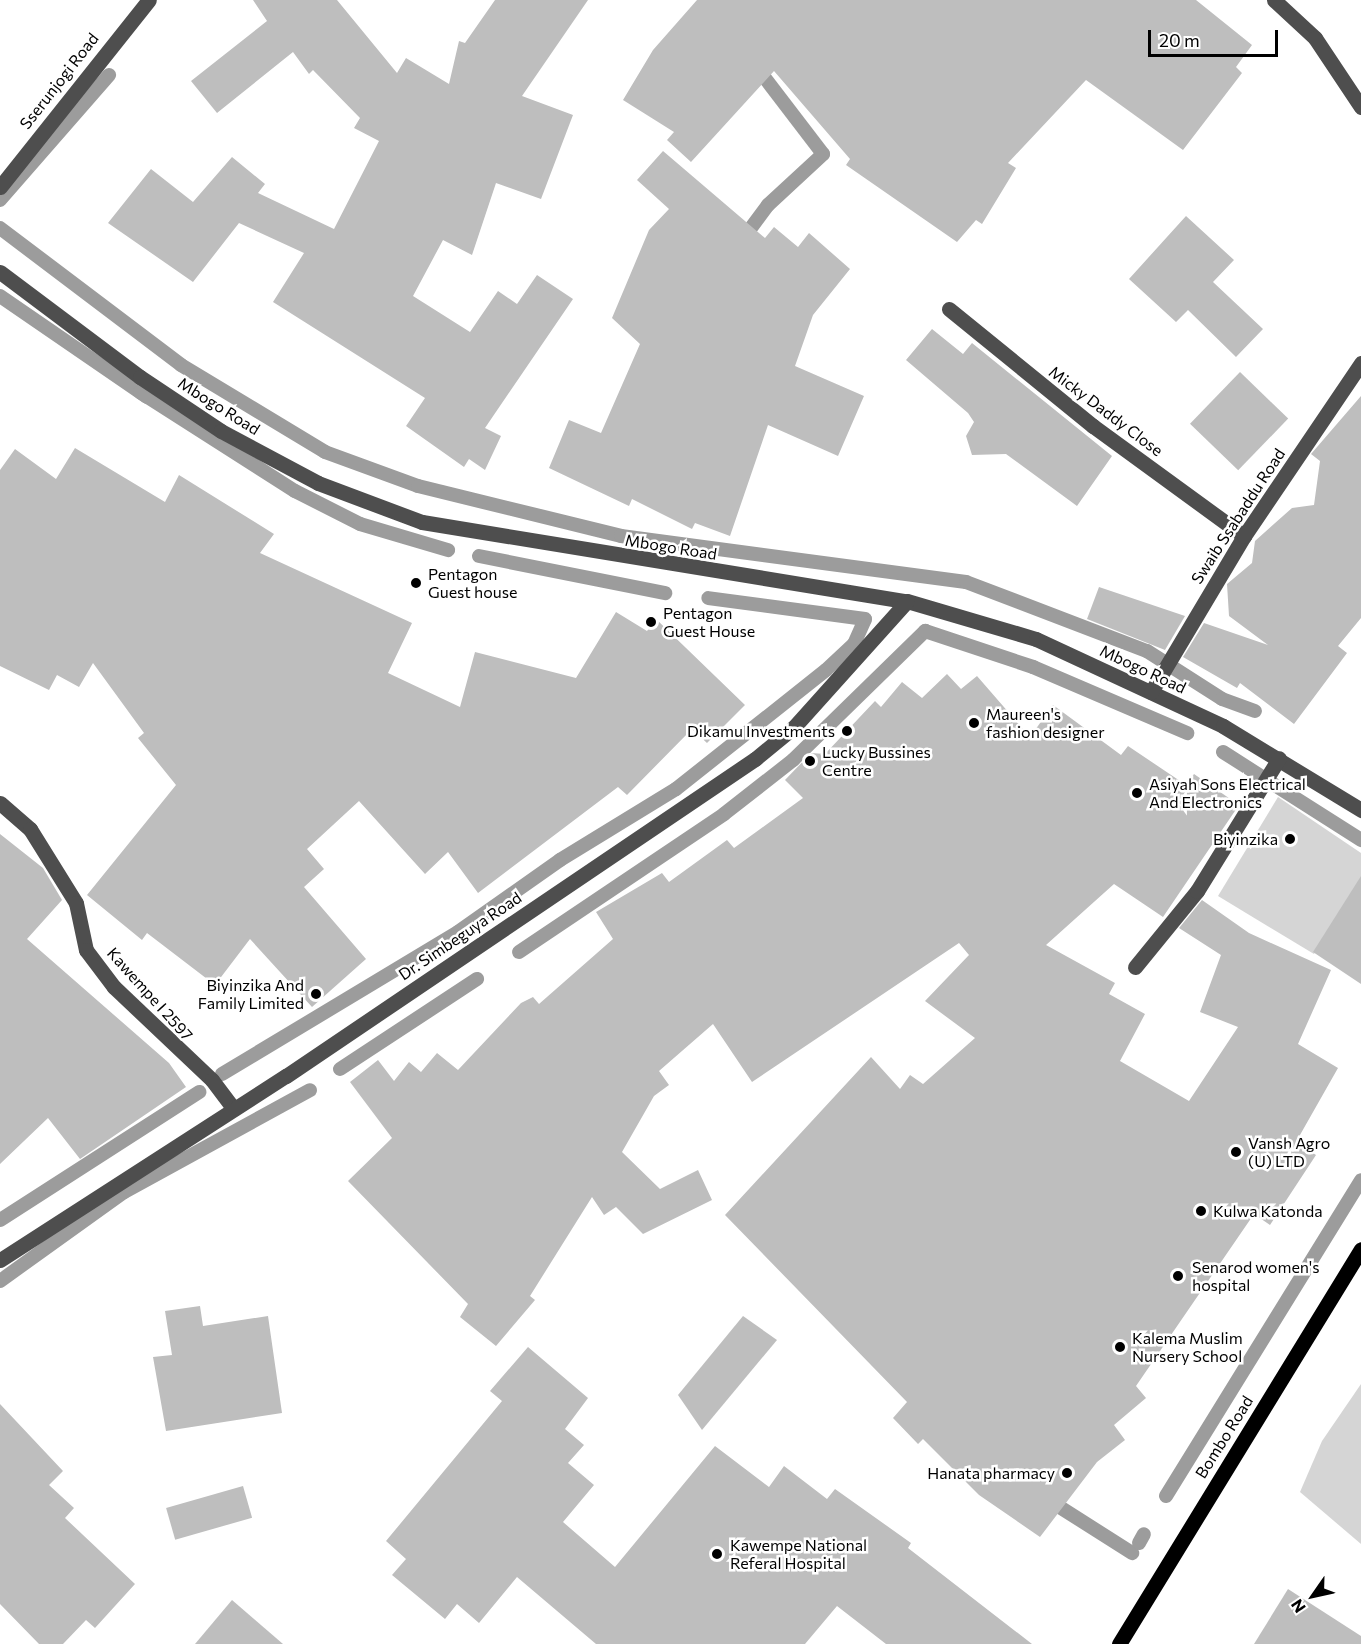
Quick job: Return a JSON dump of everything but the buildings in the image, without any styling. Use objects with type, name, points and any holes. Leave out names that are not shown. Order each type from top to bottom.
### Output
[{"type":"main road","name":"Bombo Road","points":[[1119,1644],[1361,1249]]},
{"type":"street","name":"Sserunjogi Road","points":[[0,187],[149,0]]},
{"type":"street","points":[[1274,0],[1315,38],[1361,106]]},
{"type":"street","name":"Mbogo Road","points":[[0,272],[221,431],[318,483],[422,522],[907,601],[1036,639],[1151,692],[1279,758],[1361,810]]},
{"type":"street","name":"Micky Daddy Close","points":[[949,309],[1093,426],[1244,536]]},
{"type":"street","name":"Swaib Ssabaddu Road","points":[[1151,692],[1244,536],[1361,363]]},
{"type":"street","name":"Dr. Simbeguya Road","points":[[0,1260],[234,1109],[755,759],[794,727],[907,601]]},
{"type":"street","points":[[1135,967],[1197,891],[1279,758]]},
{"type":"street","name":"Kawempe I 2597","points":[[0,803],[30,829],[76,903],[86,950],[114,987],[212,1080],[234,1109]]},
{"type":"shaded area","points":[[1278,797],[1361,853],[1361,880],[1314,954],[1218,896]]},
{"type":"shaded area","points":[[1361,1384],[1361,1544],[1300,1492],[1322,1441]]},
{"type":"waterway","points":[[742,240],[768,205],[823,154],[755,65]]},
{"type":"waterway","points":[[0,200],[109,75]]},
{"type":"waterway","points":[[0,228],[181,365],[325,452],[418,486],[621,536],[966,582],[1147,651],[1222,699],[1255,711]]},
{"type":"waterway","points":[[0,296],[147,397]]},
{"type":"waterway","points":[[140,392],[295,491],[360,524],[448,550]]},
{"type":"waterway","points":[[479,556],[665,593]]},
{"type":"waterway","points":[[222,1074],[458,932],[560,860],[676,789],[826,670],[854,644],[865,619],[708,598]]},
{"type":"waterway","points":[[519,952],[724,814],[793,760],[925,631],[1033,667],[1187,733]]},
{"type":"waterway","points":[[1223,752],[1361,840]]},
{"type":"waterway","points":[[340,1069],[477,979]]},
{"type":"waterway","points":[[0,1281],[124,1192],[310,1090]]},
{"type":"waterway","points":[[0,1220],[199,1092]]},
{"type":"waterway","points":[[1166,1496],[1361,1180]]},
{"type":"waterway","points":[[1047,1499],[1132,1553]]},
{"type":"waterway","points":[[1139,1543],[1144,1534]]},
{"type":"place","name":"Pentagon Guest house","points":[[416,583]]},
{"type":"place","name":"Pentagon Guest House","points":[[651,622]]},
{"type":"place","name":"Maureen's fashion designer","points":[[974,723]]},
{"type":"place","name":"Dikamu Investments","points":[[847,731]]},
{"type":"place","name":"Lucky Bussines Centre","points":[[810,761]]},
{"type":"place","name":"Asiyah Sons Electrical And Electronics","points":[[1137,793]]},
{"type":"place","name":"Biyinzika","points":[[1290,839]]},
{"type":"place","name":"Biyinzika And Family Limited","points":[[316,994]]},
{"type":"place","name":"Vansh Agro (U) LTD","points":[[1236,1152]]},
{"type":"place","name":"Kulwa Katonda","points":[[1201,1211]]},
{"type":"place","name":"Senarod women's hospital","points":[[1178,1276]]},
{"type":"place","name":"Kalema Muslim Nursery School","points":[[1120,1347]]},
{"type":"place","name":"Hanata pharmacy","points":[[1067,1473]]},
{"type":"place","name":"Kawempe National Referal Hospital","points":[[717,1554]]}]
